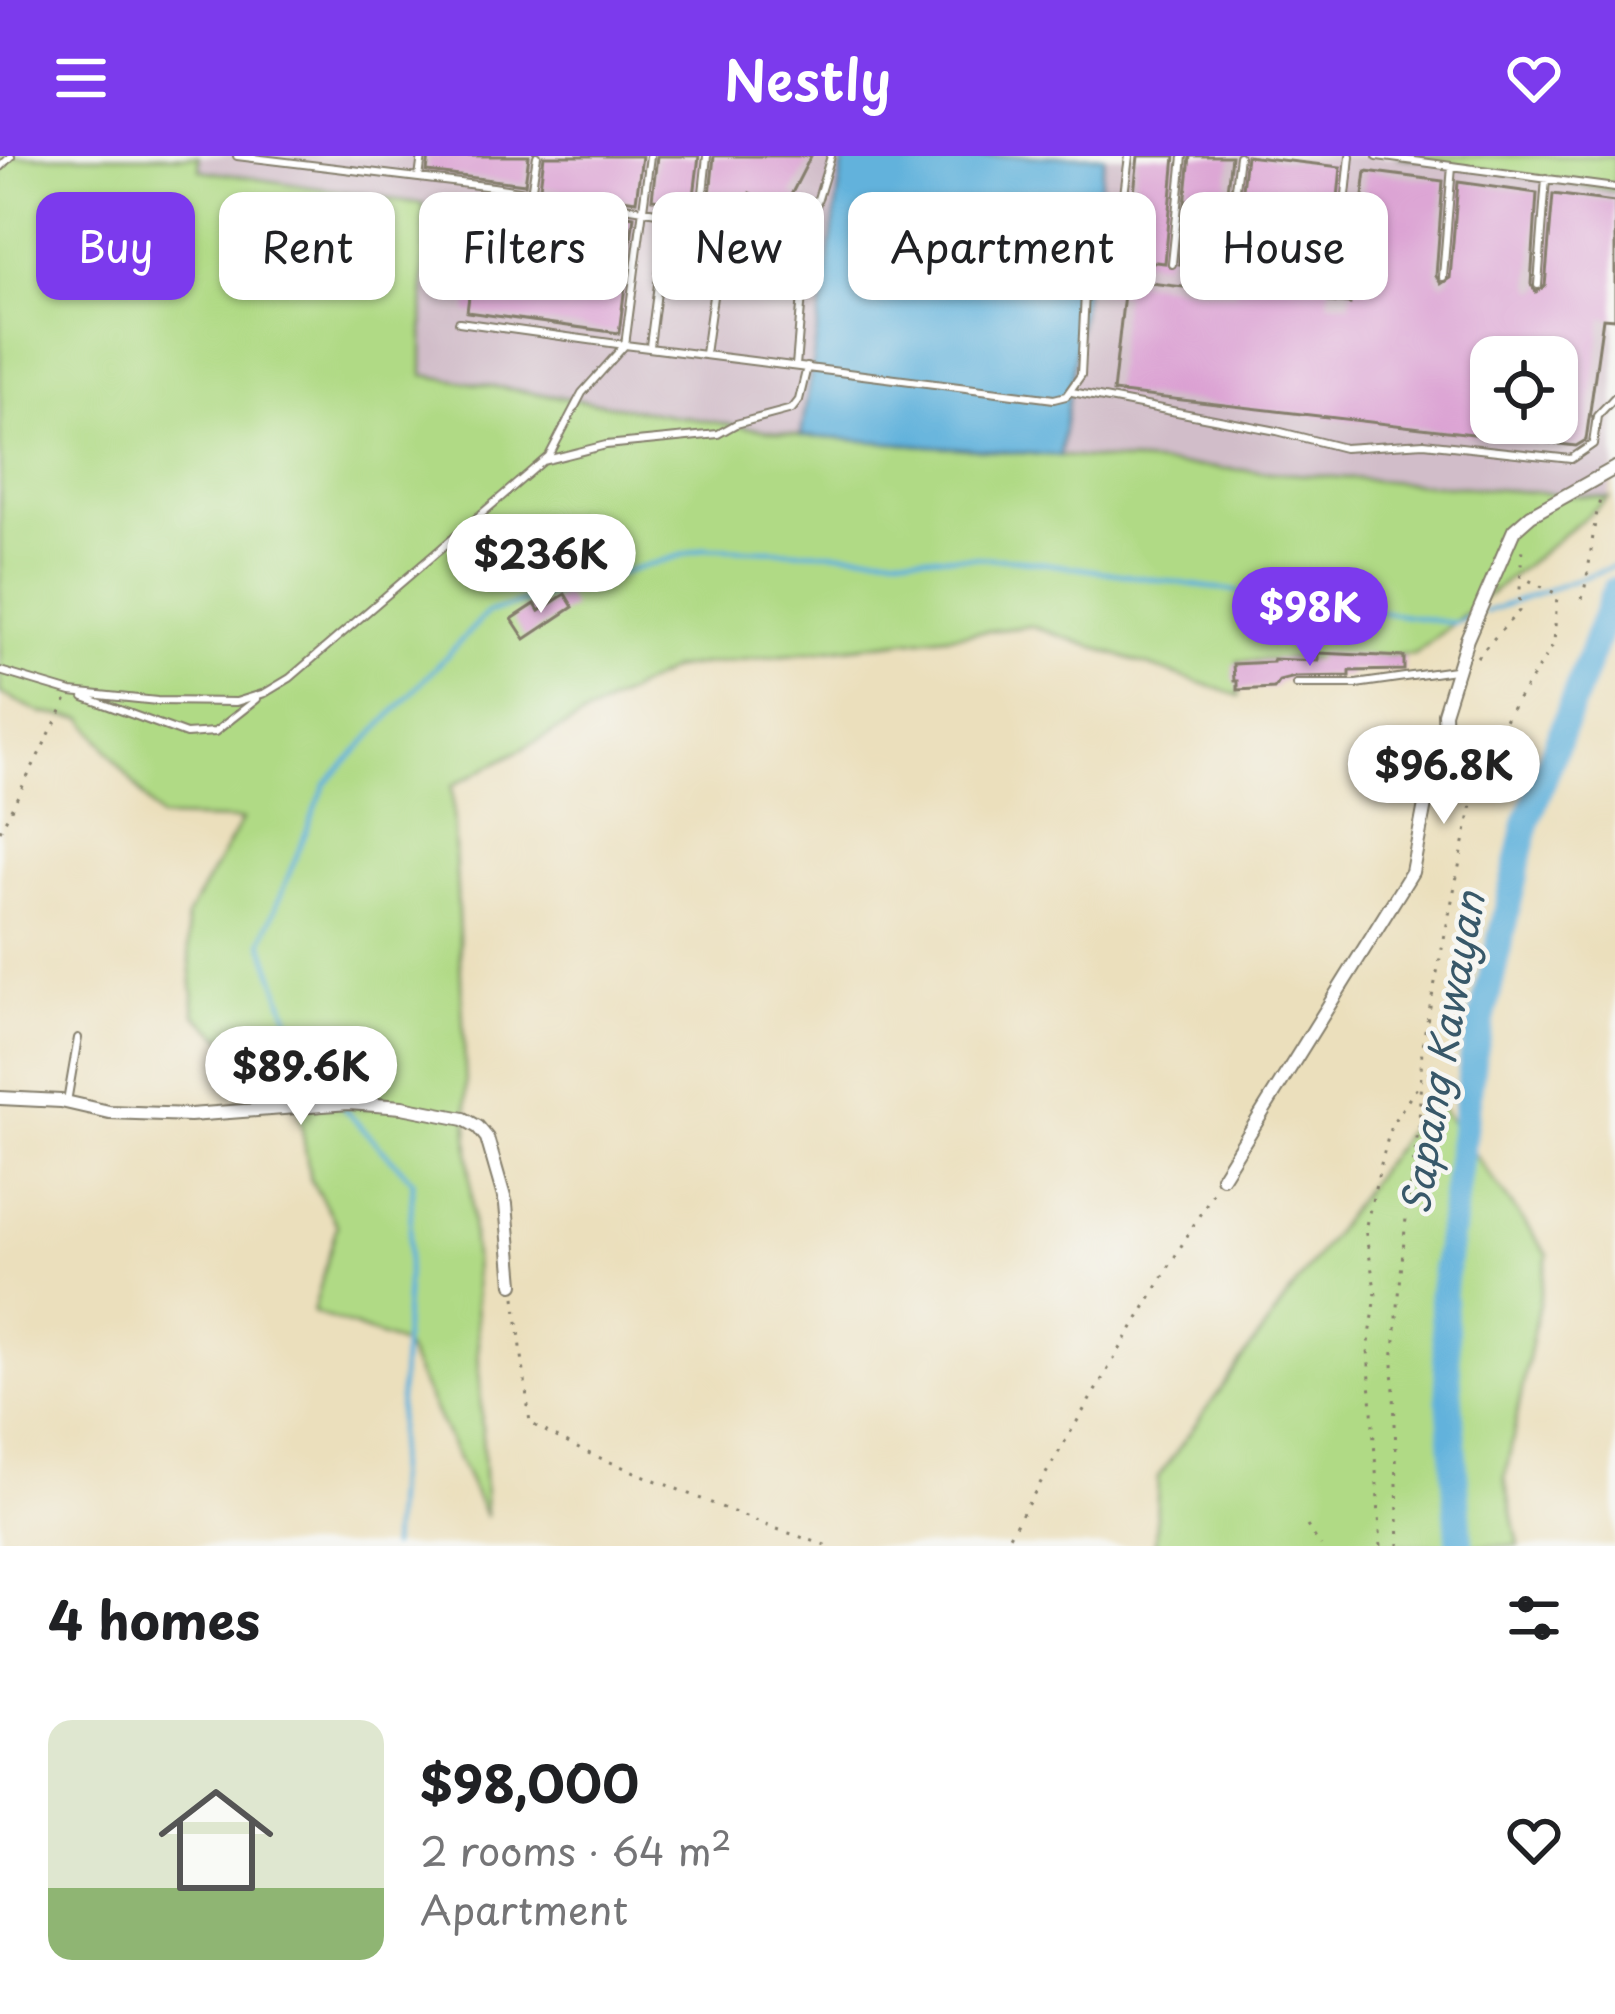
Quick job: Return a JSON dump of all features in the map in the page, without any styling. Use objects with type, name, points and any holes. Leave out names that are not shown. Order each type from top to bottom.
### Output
[{"type":"street","points":[[1222,1177],[1412,872],[1426,800],[1446,754],[1444,713],[1497,566],[1524,519],[1611,471]]},
{"type":"street","points":[[0,1097],[67,1102],[109,1112],[190,1115],[349,1102],[464,1120],[487,1138],[506,1204],[513,1284]]},
{"type":"lane","points":[[0,167],[11,156]]},
{"type":"lane","points":[[237,156],[524,192]]},
{"type":"lane","points":[[419,178],[422,156]]},
{"type":"lane","points":[[531,192],[536,156]]},
{"type":"lane","points":[[0,671],[186,734],[215,732],[290,678],[543,460],[582,393],[625,345],[650,156]]},
{"type":"lane","points":[[703,192],[707,156]]},
{"type":"lane","points":[[821,192],[831,156]]},
{"type":"lane","points":[[1072,392],[1081,375],[1086,272],[1119,234],[1129,156]]},
{"type":"lane","points":[[1172,264],[1184,156]]},
{"type":"lane","points":[[1234,192],[1239,156]]},
{"type":"lane","points":[[1346,192],[1350,156]]},
{"type":"lane","points":[[1376,156],[1615,188]]},
{"type":"lane","points":[[1443,277],[1452,166]]},
{"type":"lane","points":[[1538,285],[1546,178]]},
{"type":"lane","points":[[628,208],[652,212]]},
{"type":"lane","points":[[650,346],[656,300]]},
{"type":"lane","points":[[705,354],[712,300]]},
{"type":"lane","points":[[796,366],[802,300]]},
{"type":"lane","points":[[459,322],[1054,399],[1072,392],[1344,448],[1424,443],[1571,458],[1593,444],[1597,416],[1615,397]]},
{"type":"lane","points":[[543,460],[606,445],[718,434],[736,424],[792,409],[807,367]]},
{"type":"lane","points":[[1295,684],[1356,684],[1457,670]]},
{"type":"lane","points":[[71,692],[157,701],[236,702],[265,693]]},
{"type":"lane","points":[[67,1102],[78,1038]]},
{"type":"path","points":[[1582,598],[1589,575],[1592,526],[1611,471]]},
{"type":"path","points":[[1457,670],[1471,664],[1519,611],[1524,519]]},
{"type":"path","points":[[1399,1546],[1393,1362],[1423,1078],[1422,1045],[1478,775],[1508,714],[1554,644],[1557,594],[1520,576]]},
{"type":"path","points":[[0,832],[71,692]]},
{"type":"path","points":[[1381,1546],[1368,1350],[1376,1295],[1365,1229],[1390,1125],[1423,1078]]},
{"type":"path","points":[[1003,1546],[1222,1177]]},
{"type":"path","points":[[513,1284],[530,1424],[767,1526],[829,1546]]},
{"type":"path","points":[[1307,1526],[1321,1546]]},
{"type":"shaded area","points":[[198,156],[844,156],[824,286],[824,192],[652,192],[652,300],[822,300],[801,436],[422,375],[422,300],[628,300],[628,192],[419,192],[419,204],[395,201],[395,192],[340,192],[199,170]]},
{"type":"shaded area","points":[[1105,156],[1395,156],[1615,191],[1615,467],[1609,498],[1060,456],[1083,300],[1156,300],[1156,192],[1100,192]]},
{"type":"green space","points":[[0,156],[198,156],[200,170],[345,192],[219,192],[219,300],[395,300],[395,200],[419,203],[423,375],[801,436],[1609,498],[1415,654],[1238,661],[1239,696],[1031,626],[675,668],[452,786],[486,1517],[403,1344],[313,1312],[337,1225],[310,1179],[298,1104],[195,1014],[186,918],[242,820],[160,818],[84,719],[42,713],[0,693]]},
{"type":"green space","points":[[1395,156],[1615,156],[1615,191]]},
{"type":"green space","points":[[1432,1096],[1548,1255],[1505,1478],[1519,1546],[1155,1546],[1158,1477]]},
{"type":"water","points":[[844,156],[1105,156],[1100,192],[848,192],[848,300],[1083,300],[1060,456],[801,436]]},
{"type":"building","points":[[429,156],[529,156],[525,184],[427,172]]},
{"type":"building","points":[[544,156],[642,156],[636,201],[628,200],[628,192],[540,187]]},
{"type":"building","points":[[657,156],[699,156],[694,192],[653,192]]},
{"type":"building","points":[[714,156],[811,156],[793,192],[710,192]]},
{"type":"building","points":[[1138,156],[1175,156],[1165,263],[1156,262],[1156,192],[1134,192]]},
{"type":"building","points":[[1190,156],[1231,156],[1227,192],[1186,192]]},
{"type":"building","points":[[1246,156],[1341,167],[1339,192],[1242,192]]},
{"type":"building","points":[[1366,171],[1443,181],[1436,276],[1441,284],[1450,278],[1458,182],[1537,193],[1531,284],[1536,292],[1545,286],[1553,194],[1615,202],[1615,319],[1603,318],[1586,440],[1576,446],[1559,444],[1578,444],[1578,336],[1470,336],[1470,434],[1113,392],[1123,300],[1156,300],[1156,284],[1180,287],[1180,300],[1350,304],[1350,300],[1388,300],[1388,192],[1363,192]]},
{"type":"building","points":[[628,215],[634,216],[628,263]]},
{"type":"building","points":[[469,300],[623,300],[619,333],[467,312]]},
{"type":"building","points":[[565,594],[573,607],[525,639],[512,619],[535,604],[539,611]]},
{"type":"building","points":[[1318,653],[1404,657],[1404,670],[1295,677],[1279,681],[1274,688],[1237,690],[1233,664],[1318,661]]},
{"type":"waterway","points":[[335,1100],[307,1072],[262,941],[325,785],[487,613],[706,548],[1016,559],[1454,623],[1474,616]]},
{"type":"waterway","points":[[1485,612],[1615,566]]},
{"type":"waterway","name":"Sapang Kawayan","points":[[1460,1546],[1442,1294],[1473,1058],[1527,822],[1615,590]]},
{"type":"waterway","points":[[343,1108],[413,1181],[391,1546]]}]
